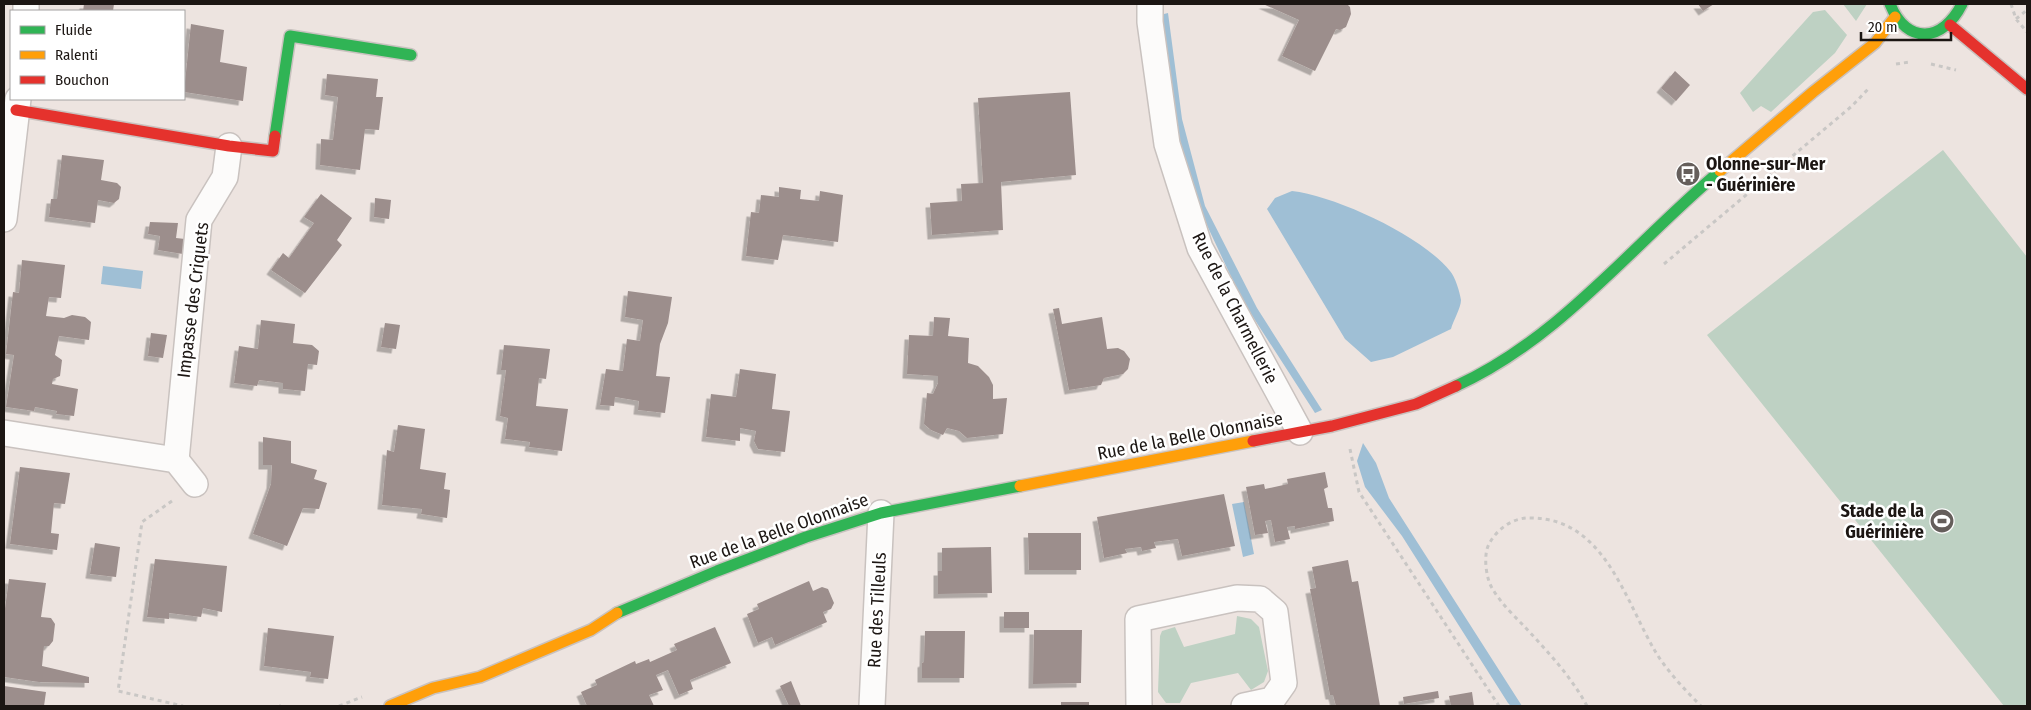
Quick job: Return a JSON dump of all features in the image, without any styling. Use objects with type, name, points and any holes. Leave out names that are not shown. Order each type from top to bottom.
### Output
[{"type":"street","name":"Rue de la Charmellerie","points":[[1150,4],[1150,22],[1167,144],[1200,248],[1300,432]]},
{"type":"street","points":[[1890,4],[1895,17],[1904,27],[1915,32],[1927,34],[1939,32],[1950,26],[1958,16],[1962,4]]},
{"type":"street","name":"Rue de la Belle Olonnaise","points":[[390,706],[433,688],[480,678],[591,630],[614,614],[717,571],[806,537],[881,513],[1332,426],[1416,404],[1480,375],[1519,349],[1572,308],[1689,197],[1875,43],[1895,17]]},
{"type":"street","points":[[1950,26],[1980,49],[2012,79],[2027,89]]},
{"type":"street","points":[[4,219],[17,104],[229,146],[273,151],[290,36],[411,55]]},
{"type":"street","name":"Impasse des Criquets","points":[[176,460],[199,220],[225,177],[229,146]]},
{"type":"street","points":[[4,433],[176,460],[195,484]]},
{"type":"street","name":"Rue des Tilleuls","points":[[872,706],[881,513]]},
{"type":"street","points":[[1139,706],[1138,620],[1236,598],[1260,599],[1275,612],[1284,683],[1272,700],[1244,706]]},
{"type":"path","points":[[2011,4],[2016,19],[2027,32]]},
{"type":"path","points":[[2016,19],[2027,10]]},
{"type":"path","points":[[1349,444],[1359,492],[1499,706]]},
{"type":"path","points":[[183,706],[118,692],[142,522],[195,484]]},
{"type":"path","points":[[1587,706],[1551,655],[1491,588],[1486,567],[1488,546],[1502,527],[1522,517],[1546,518],[1579,532],[1604,556],[1656,652],[1684,688],[1701,706]]},
{"type":"green space","points":[[1843,4],[1867,4],[1856,21]]},
{"type":"green space","points":[[1825,10],[1847,35],[1835,53],[1771,112],[1761,106],[1753,112],[1740,93],[1813,12]]},
{"type":"green space","name":"Stade de la Guérinière","points":[[1943,150],[2027,257],[2027,706],[2004,706],[1707,335]]},
{"type":"green space","points":[[1237,616],[1251,619],[1259,627],[1268,671],[1264,682],[1251,690],[1238,673],[1191,683],[1180,703],[1166,703],[1158,692],[1160,636],[1162,631],[1175,627],[1184,647],[1235,634]]},
{"type":"water","points":[[1168,13],[1182,119],[1205,206],[1257,308],[1322,410],[1315,413],[1242,300],[1204,219],[1175,129],[1160,15]]},
{"type":"water","points":[[1292,191],[1310,194],[1354,209],[1420,244],[1437,258],[1452,273],[1461,300],[1451,329],[1393,357],[1371,362],[1345,339],[1267,209],[1275,198]]},
{"type":"water","points":[[103,266],[143,271],[141,289],[101,284]]},
{"type":"water","points":[[1363,443],[1376,463],[1389,498],[1522,706],[1511,706],[1508,703],[1402,536],[1365,487],[1357,461]]},
{"type":"water","points":[[1244,502],[1254,554],[1243,557],[1232,504]]},
{"type":"building","points":[[84,4],[114,4],[113,10],[83,10]]},
{"type":"building","points":[[1263,4],[1347,4],[1350,7],[1351,14],[1346,27],[1340,30],[1336,29],[1315,71],[1282,56],[1299,20]]},
{"type":"building","points":[[1698,4],[1714,4],[1703,11]]},
{"type":"building","points":[[191,24],[224,30],[220,62],[247,67],[243,101],[185,92]]},
{"type":"building","points":[[1675,71],[1690,85],[1676,101],[1661,88]]},
{"type":"building","points":[[327,74],[378,79],[376,97],[383,97],[379,130],[365,129],[360,170],[320,165],[321,139],[333,140],[338,97],[325,95]]},
{"type":"building","points":[[1070,92],[1076,175],[1001,182],[1003,230],[932,235],[930,203],[962,201],[961,184],[983,183],[978,98]]},
{"type":"building","points":[[62,155],[104,160],[101,180],[117,183],[121,187],[119,199],[114,203],[98,200],[95,223],[49,217],[51,199],[57,199]]},
{"type":"building","points":[[779,187],[801,190],[800,199],[819,201],[820,191],[843,195],[838,242],[783,235],[778,260],[746,256],[751,212],[759,213],[761,195],[779,197]]},
{"type":"building","points":[[321,194],[352,218],[337,240],[342,245],[305,293],[271,270],[283,253],[289,258],[314,223],[304,217]]},
{"type":"building","points":[[375,198],[391,200],[389,219],[374,217]]},
{"type":"building","points":[[150,222],[178,223],[176,238],[185,239],[183,254],[158,250],[160,236],[148,234]]},
{"type":"building","points":[[22,260],[65,265],[61,298],[49,297],[46,316],[64,318],[72,315],[85,317],[91,322],[89,340],[59,336],[55,355],[62,360],[60,376],[53,379],[52,384],[78,389],[74,416],[56,414],[57,411],[35,407],[34,411],[6,407],[14,355],[6,354],[13,292],[19,293]]},
{"type":"building","points":[[628,291],[672,297],[668,323],[660,344],[656,376],[670,377],[665,413],[638,410],[639,401],[615,397],[614,406],[600,405],[606,369],[623,371],[627,339],[640,341],[643,320],[625,317]]},
{"type":"building","points":[[1059,308],[1062,324],[1102,317],[1107,349],[1118,348],[1124,351],[1130,359],[1128,369],[1123,374],[1104,378],[1101,385],[1069,390],[1053,309]]},
{"type":"building","points":[[934,317],[950,318],[948,336],[969,338],[968,363],[978,366],[989,377],[993,385],[993,399],[1007,398],[1003,434],[967,438],[959,431],[947,428],[943,435],[931,430],[924,424],[927,393],[933,394],[938,383],[938,376],[907,374],[909,335],[933,336]]},
{"type":"building","points":[[261,320],[295,324],[293,343],[312,345],[319,351],[317,365],[308,364],[305,391],[283,389],[283,383],[259,380],[257,386],[234,383],[239,346],[258,349]]},
{"type":"building","points":[[385,323],[400,325],[396,349],[381,347]]},
{"type":"building","points":[[151,333],[167,335],[163,358],[148,356]]},
{"type":"building","points":[[504,345],[550,349],[546,379],[539,378],[536,406],[568,409],[562,451],[529,447],[530,442],[505,439],[508,418],[500,416],[506,370],[501,370]]},
{"type":"building","points":[[740,369],[776,374],[772,409],[790,411],[785,452],[758,449],[754,441],[756,431],[740,428],[740,441],[706,437],[711,394],[736,397]]},
{"type":"building","points":[[398,425],[425,429],[420,469],[446,473],[444,489],[450,490],[447,518],[421,514],[422,509],[382,505],[387,450],[394,452]]},
{"type":"building","points":[[263,437],[291,441],[291,463],[317,470],[314,479],[327,483],[319,509],[303,508],[287,546],[253,534],[271,484],[272,465],[263,465]]},
{"type":"building","points":[[20,467],[70,473],[65,504],[54,503],[51,533],[59,534],[57,550],[10,544]]},
{"type":"building","points":[[1325,472],[1328,487],[1324,489],[1328,508],[1332,508],[1334,521],[1295,529],[1295,526],[1287,527],[1290,539],[1275,542],[1271,520],[1265,521],[1268,533],[1255,535],[1246,487],[1264,484],[1265,489],[1288,484],[1287,479]]},
{"type":"building","points":[[1224,494],[1235,546],[1182,556],[1178,539],[1154,542],[1156,548],[1142,551],[1141,547],[1125,549],[1127,553],[1104,558],[1097,517]]},
{"type":"building","points":[[1028,533],[1081,533],[1081,570],[1029,570]]},
{"type":"building","points":[[95,543],[120,547],[116,577],[90,574]]},
{"type":"building","points":[[991,547],[992,593],[938,594],[938,571],[942,571],[942,548]]},
{"type":"building","points":[[155,559],[227,566],[222,612],[203,608],[201,617],[169,613],[169,619],[147,617]]},
{"type":"building","points":[[1348,560],[1352,582],[1358,581],[1380,706],[1336,706],[1333,695],[1330,695],[1310,589],[1316,588],[1312,567]]},
{"type":"building","points":[[9,579],[46,583],[41,617],[51,618],[55,624],[53,641],[49,646],[44,646],[42,666],[89,677],[89,683],[39,682],[4,677],[4,616]]},
{"type":"building","points":[[809,581],[813,591],[822,587],[828,589],[834,603],[831,609],[823,612],[827,622],[775,645],[772,637],[758,643],[747,614],[759,609],[757,604]]},
{"type":"building","points":[[1004,612],[1029,612],[1029,628],[1004,628]]},
{"type":"building","points":[[715,627],[731,663],[690,680],[693,689],[679,695],[668,670],[656,675],[663,690],[649,695],[654,706],[587,706],[581,692],[597,685],[595,680],[635,661],[636,664],[649,659],[650,662],[677,650],[674,644]]},
{"type":"building","points":[[268,628],[334,636],[328,679],[310,677],[311,672],[264,666]]},
{"type":"building","points":[[1034,630],[1082,630],[1081,683],[1033,684]]},
{"type":"building","points":[[925,631],[965,631],[964,678],[922,678]]},
{"type":"building","points":[[791,681],[801,706],[789,706],[780,686]]},
{"type":"building","points":[[4,686],[46,692],[44,706],[4,706]]},
{"type":"building","points":[[1438,691],[1439,698],[1404,704],[1403,697]]},
{"type":"building","points":[[1472,692],[1474,706],[1451,706],[1449,696]]},
{"type":"building","points":[[1061,702],[1089,702],[1089,706],[1061,706]]},
{"type":"traffic: fast","points":[[1890,4],[1897,18],[1906,27],[1915,32],[1925,34],[1935,32],[1945,26],[1954,17],[1962,4]]},
{"type":"traffic: fast","points":[[275,136],[290,36],[411,55]]},
{"type":"traffic: fast","points":[[1456,386],[1494,366],[1529,343],[1563,316],[1720,171]]},
{"type":"traffic: fast","points":[[617,613],[717,571],[806,537],[881,513],[1020,486]]},
{"type":"traffic: slow","points":[[1720,171],[1813,92],[1875,43],[1895,17]]},
{"type":"traffic: slow","points":[[1020,486],[1253,441]]},
{"type":"traffic: slow","points":[[390,706],[433,688],[480,677],[591,630],[617,613]]},
{"type":"traffic: jam","points":[[1950,25],[2027,89]]},
{"type":"traffic: jam","points":[[16,110],[229,146],[273,151],[275,136]]},
{"type":"traffic: jam","points":[[1253,441],[1332,426],[1416,404],[1456,386]]},
{"type":"place","name":"Olonne-sur-Mer - Guérinière","points":[[1688,174]]},
{"type":"place","name":"Stade de la Guérinière","points":[[1942,521]]}]
